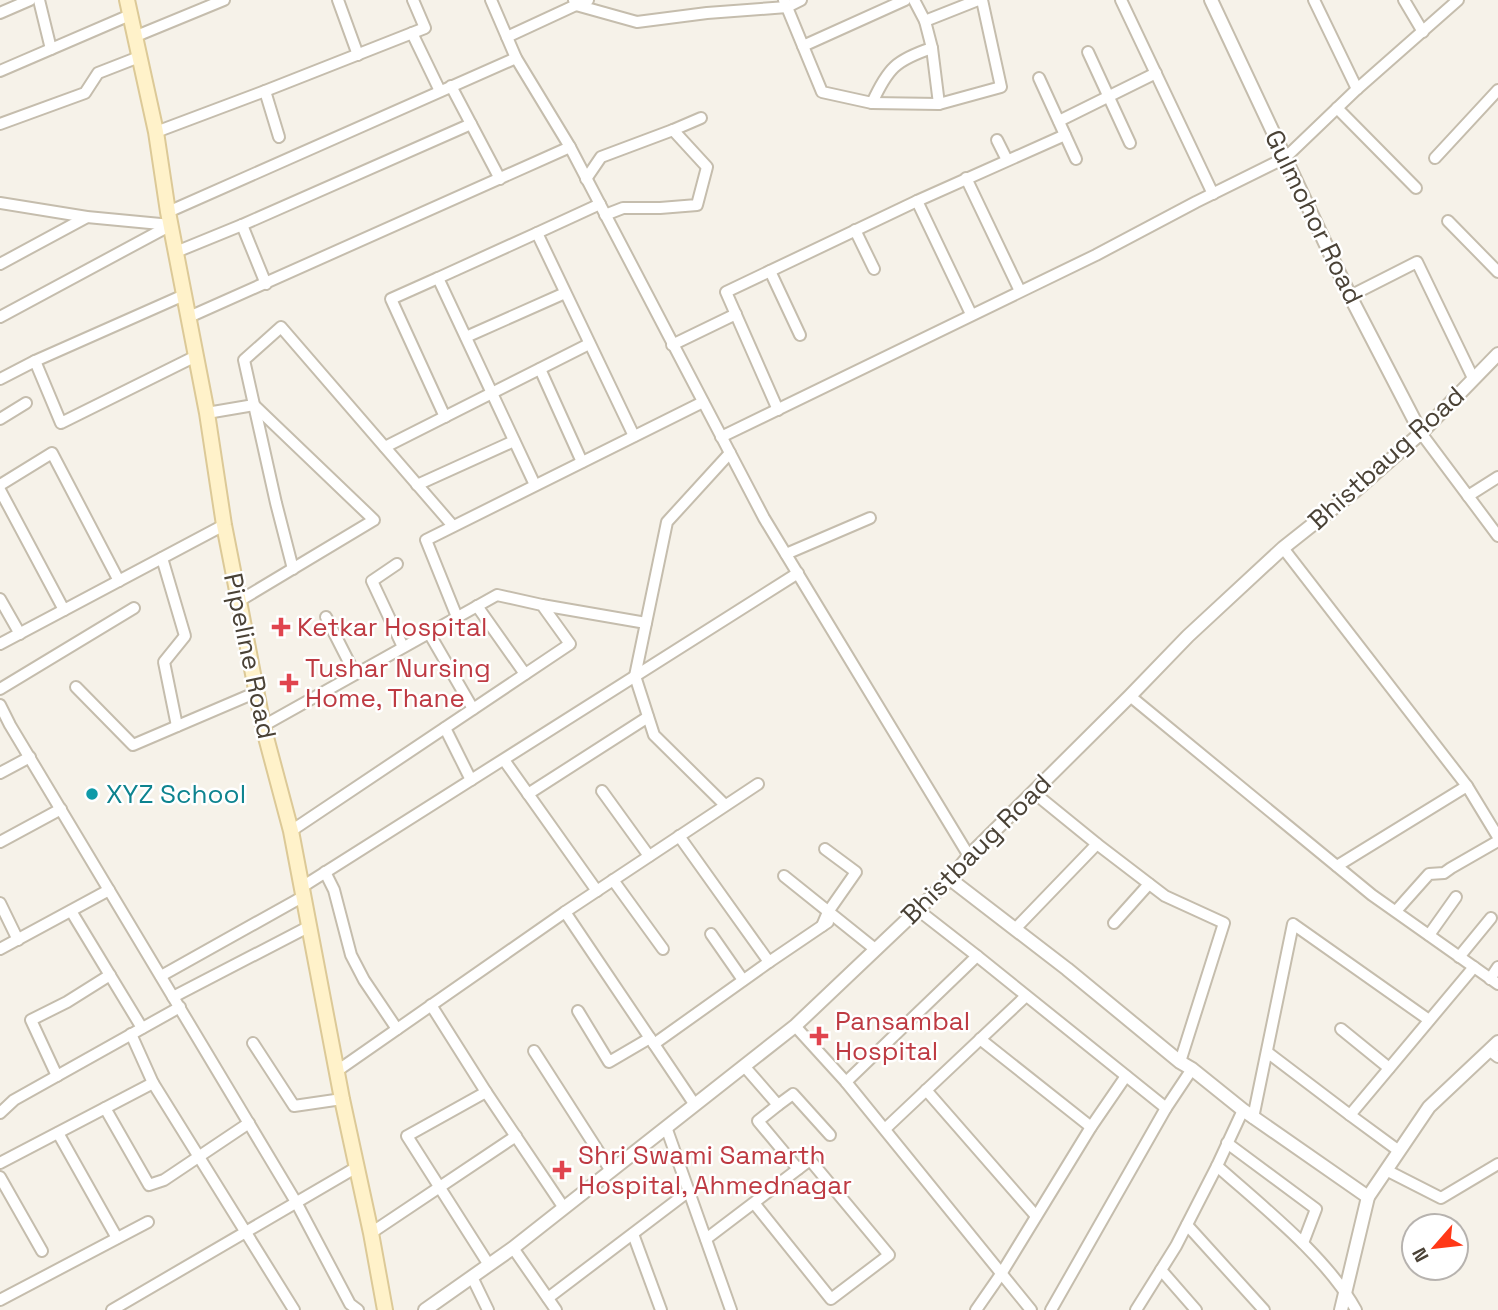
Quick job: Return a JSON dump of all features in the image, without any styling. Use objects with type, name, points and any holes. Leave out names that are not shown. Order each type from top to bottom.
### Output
[{"type":"main road","name":"Pipeline Road","points":[[127,0],[156,132],[224,525],[263,726],[291,831],[385,1310]]},
{"type":"street","points":[[0,13],[30,0]]},
{"type":"street","points":[[40,0],[51,49]]},
{"type":"street","points":[[134,37],[224,0]]},
{"type":"street","points":[[338,0],[358,55]]},
{"type":"street","points":[[156,132],[425,28],[413,0]]},
{"type":"street","points":[[491,0],[516,58],[570,147],[764,518],[969,856]]},
{"type":"street","points":[[507,37],[575,2],[588,0]]},
{"type":"street","points":[[575,2],[637,22],[800,0]]},
{"type":"street","points":[[803,46],[905,0]]},
{"type":"street","points":[[914,0],[925,21],[932,48],[939,104]]},
{"type":"street","points":[[786,4],[822,92],[873,103],[939,104],[1001,88],[980,0],[925,21]]},
{"type":"street","points":[[1121,0],[1213,194]]},
{"type":"street","name":"Gulmohor Road","points":[[1211,0],[1350,296],[1421,433]]},
{"type":"street","points":[[1314,0],[1357,89]]},
{"type":"street","points":[[1404,0],[1423,32]]},
{"type":"street","points":[[721,437],[1096,255],[1285,158],[1357,89],[1458,0]]},
{"type":"street","points":[[0,71],[130,15]]},
{"type":"street","points":[[412,33],[440,91]]},
{"type":"street","points":[[873,103],[881,83],[899,62],[932,48]]},
{"type":"street","points":[[1088,52],[1130,143]]},
{"type":"street","points":[[0,124],[85,93],[98,73],[139,57]]},
{"type":"street","points":[[0,317],[170,218],[516,58]]},
{"type":"street","points":[[1059,121],[1156,73]]},
{"type":"street","points":[[1039,78],[1076,159]]},
{"type":"street","points":[[451,86],[500,179]]},
{"type":"street","points":[[1436,158],[1498,90]]},
{"type":"street","points":[[265,91],[279,137]]},
{"type":"street","points":[[1337,108],[1416,188]]},
{"type":"street","points":[[586,178],[601,157],[701,118]]},
{"type":"street","points":[[176,252],[471,124]]},
{"type":"street","points":[[445,417],[391,299],[537,233],[602,209],[697,205],[707,167],[673,130]]},
{"type":"street","points":[[778,410],[726,292],[916,201],[1065,135]]},
{"type":"street","points":[[997,140],[1007,160]]},
{"type":"street","points":[[189,317],[570,147]]},
{"type":"street","points":[[966,178],[1020,291]]},
{"type":"street","points":[[916,201],[971,314]]},
{"type":"street","points":[[0,203],[87,217],[170,218]]},
{"type":"street","points":[[0,264],[87,217]]},
{"type":"street","points":[[1448,221],[1498,272]]},
{"type":"street","points":[[242,225],[266,284]]},
{"type":"street","points":[[855,230],[874,269]]},
{"type":"street","points":[[537,233],[634,436]]},
{"type":"street","points":[[1350,296],[1416,262],[1473,378]]},
{"type":"street","points":[[770,271],[800,335]]},
{"type":"street","points":[[438,278],[535,485]]},
{"type":"street","points":[[466,337],[565,293]]},
{"type":"street","points":[[0,379],[184,295]]},
{"type":"street","points":[[672,345],[736,314]]},
{"type":"street","points":[[293,569],[244,360],[281,327],[453,526]]},
{"type":"street","points":[[385,447],[589,344]]},
{"type":"street","name":"Bhistbaug Road","points":[[425,1310],[513,1248],[795,1027],[918,910],[1188,636],[1283,548],[1355,491],[1421,433],[1498,354]]},
{"type":"street","points":[[35,361],[61,423],[196,356]]},
{"type":"street","points":[[540,369],[582,462]]},
{"type":"street","points":[[457,617],[426,540],[703,402]]},
{"type":"street","points":[[0,419],[26,403]]},
{"type":"street","points":[[206,413],[254,405]]},
{"type":"street","points":[[239,601],[374,520],[254,405]]},
{"type":"street","points":[[1421,433],[1498,536]]},
{"type":"street","points":[[417,485],[514,441]]},
{"type":"street","points":[[64,610],[0,488],[52,453],[119,581]]},
{"type":"street","points":[[725,806],[654,735],[635,676],[667,522],[730,453]]},
{"type":"street","points":[[1468,496],[1498,477]]},
{"type":"street","points":[[786,554],[870,518]]},
{"type":"street","points":[[0,644],[224,525]]},
{"type":"street","points":[[1283,548],[1467,786],[1498,839],[1444,873],[1429,874],[1396,911]]},
{"type":"street","points":[[162,558],[185,636],[164,663],[177,726]]},
{"type":"street","points":[[397,564],[373,581],[403,647]]},
{"type":"street","points":[[161,976],[303,891],[325,873],[798,573]]},
{"type":"street","points":[[263,726],[497,595],[646,624]]},
{"type":"street","points":[[0,598],[20,634]]},
{"type":"street","points":[[291,831],[570,644],[542,605]]},
{"type":"street","points":[[477,606],[524,674]]},
{"type":"street","points":[[0,689],[134,608]]},
{"type":"street","points":[[327,617],[355,674]]},
{"type":"street","points":[[429,633],[473,709]]},
{"type":"street","points":[[76,687],[133,745],[257,692]]},
{"type":"street","points":[[1130,696],[1337,866],[1494,982],[1498,967]]},
{"type":"street","points":[[0,705],[5,728],[30,757],[296,1202],[350,1304],[358,1310]]},
{"type":"street","points":[[528,794],[648,717]]},
{"type":"street","points":[[445,728],[471,780]]},
{"type":"street","points":[[0,773],[30,757]]},
{"type":"street","points":[[504,760],[597,891]]},
{"type":"street","points":[[337,1071],[565,912],[758,784]]},
{"type":"street","points":[[1337,866],[1467,786]]},
{"type":"street","points":[[603,791],[649,856]]},
{"type":"street","points":[[1033,792],[1165,896],[1224,923],[1180,1062]]},
{"type":"street","points":[[0,842],[61,809]]},
{"type":"street","points":[[679,836],[769,962]]},
{"type":"street","points":[[1015,929],[1097,844]]},
{"type":"street","points":[[578,1011],[608,1062],[652,1041],[822,926],[856,872],[825,849]]},
{"type":"street","points":[[325,873],[334,890],[351,955],[364,980],[397,1029]]},
{"type":"street","points":[[784,876],[875,950]]},
{"type":"street","points":[[950,878],[1248,1114],[1368,1197]]},
{"type":"street","points":[[613,880],[663,949]]},
{"type":"street","points":[[1114,923],[1149,884]]},
{"type":"street","points":[[0,949],[109,890]]},
{"type":"street","points":[[1429,935],[1456,897]]},
{"type":"street","points":[[0,903],[18,940]]},
{"type":"street","points":[[918,910],[1166,1108]]},
{"type":"street","points":[[71,911],[142,1028]]},
{"type":"street","points":[[565,912],[695,1105]]},
{"type":"street","points":[[1459,957],[1491,918]]},
{"type":"street","points":[[1136,1310],[1176,1246],[1227,1143],[1248,1114],[1267,1052],[1293,924],[1429,1020]]},
{"type":"street","points":[[0,1113],[14,1100],[142,1028],[176,1002],[310,926]]},
{"type":"street","points":[[711,934],[743,980]]},
{"type":"street","points":[[846,1082],[977,956]]},
{"type":"street","points":[[1350,1115],[1474,967]]},
{"type":"street","points":[[57,1076],[31,1020],[67,1002],[110,975]]},
{"type":"street","points":[[885,1129],[1026,996]]},
{"type":"street","points":[[431,1005],[564,1208]]},
{"type":"street","points":[[795,1027],[846,1082],[1031,1310]]},
{"type":"street","points":[[1340,1029],[1389,1068]]},
{"type":"street","points":[[131,1034],[153,1083],[294,1310]]},
{"type":"street","points":[[980,1039],[1091,1127]]},
{"type":"street","points":[[253,1043],[294,1106],[342,1100]]},
{"type":"street","points":[[1340,1310],[1368,1197],[1429,1107],[1495,1050]]},
{"type":"street","points":[[534,1051],[611,1171]]},
{"type":"street","points":[[1267,1052],[1399,1150]]},
{"type":"street","points":[[744,1066],[778,1105]]},
{"type":"street","points":[[1051,1310],[1166,1108],[1192,1069]]},
{"type":"street","points":[[976,1310],[1002,1274],[1091,1127],[1126,1076]]},
{"type":"street","points":[[0,1163],[153,1083]]},
{"type":"street","points":[[926,1090],[1036,1216]]},
{"type":"street","points":[[486,1092],[407,1136],[489,1265]]},
{"type":"street","points":[[798,1169],[758,1121],[793,1094],[830,1135]]},
{"type":"street","points":[[105,1108],[149,1185],[164,1180],[249,1123]]},
{"type":"street","points":[[666,1127],[731,1310]]},
{"type":"street","points":[[58,1133],[117,1238]]},
{"type":"street","points":[[371,1233],[516,1136]]},
{"type":"street","points":[[1227,1143],[1316,1209],[1303,1243]]},
{"type":"street","points":[[706,1239],[810,1160],[888,1255],[831,1299],[754,1203]]},
{"type":"street","points":[[1386,1170],[1441,1198],[1498,1164]]},
{"type":"street","points":[[1217,1166],[1303,1243],[1346,1291],[1356,1310]]},
{"type":"street","points":[[112,1310],[357,1167]]},
{"type":"street","points":[[0,1177],[42,1251]]},
{"type":"street","points":[[548,1298],[689,1191]]},
{"type":"street","points":[[0,1300],[148,1222]]},
{"type":"street","points":[[1187,1225],[1264,1310]]},
{"type":"street","points":[[633,1234],[662,1310]]},
{"type":"street","points":[[513,1248],[556,1310]]},
{"type":"street","points":[[1161,1270],[1196,1310]]},
{"type":"street","points":[[472,1277],[488,1310]]},
{"type":"street","points":[[132,1298],[139,1310]]},
{"type":"place","name":"Ketkar Hospital","points":[[281,627]]},
{"type":"place","name":"Tushar Nursing Home, Thane","points":[[289,683]]},
{"type":"place","name":"XYZ School","points":[[92,794]]},
{"type":"place","name":"Pansambal Hospital","points":[[819,1036]]},
{"type":"place","name":"Shri Swami Samarth Hospital, Ahmednagar","points":[[562,1170]]}]
